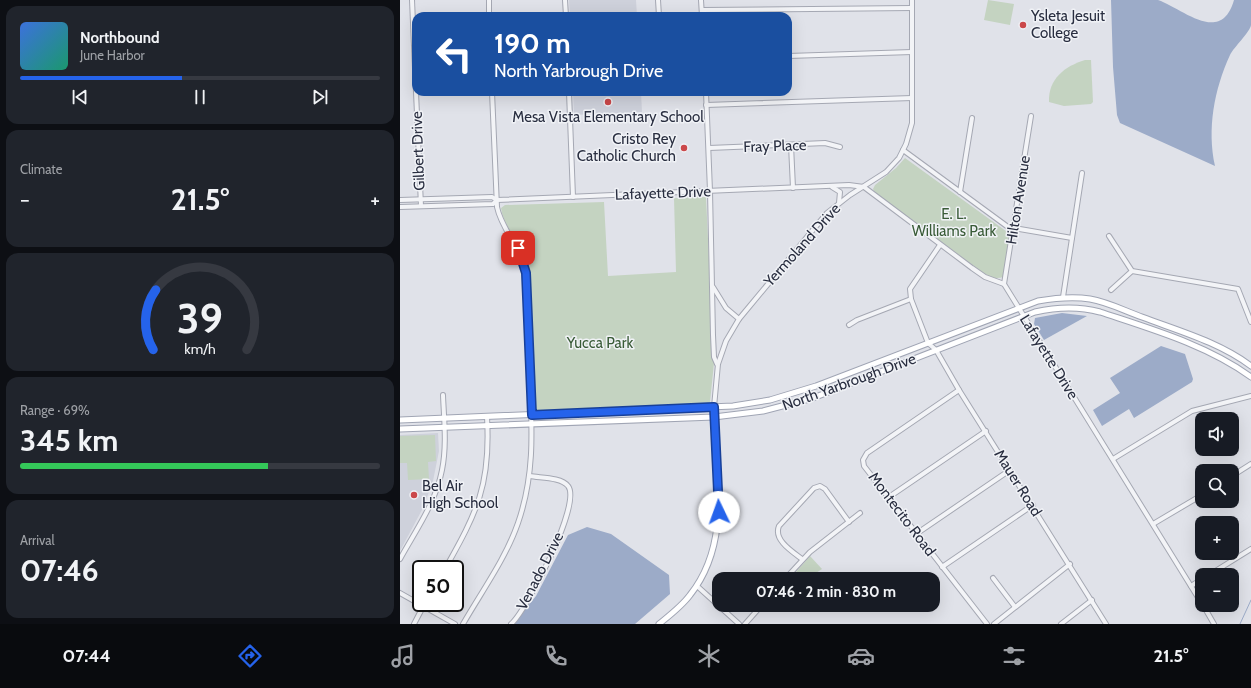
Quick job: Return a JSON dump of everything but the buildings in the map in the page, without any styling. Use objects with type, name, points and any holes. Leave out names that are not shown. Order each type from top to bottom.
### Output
[{"type":"main road","name":"North Yarbrough Drive","points":[[400,420],[743,405],[777,398],[816,386],[1018,308],[1038,301],[1063,297],[1091,299],[1125,310],[1207,341],[1233,354],[1251,366]]},
{"type":"main road","name":"North Yarbrough Drive","points":[[400,429],[488,427],[714,417],[779,407],[813,398],[1023,316],[1061,307],[1087,308],[1198,347],[1229,363],[1251,377]]},
{"type":"main road","points":[[777,398],[779,407]]},
{"type":"main road","points":[[659,624],[678,608],[697,586],[710,563],[715,547],[719,522],[714,407]]},
{"type":"main road","points":[[578,413],[579,423]]},
{"type":"street","name":"Gilbert Drive","points":[[412,0],[412,12]]},
{"type":"street","points":[[489,0],[489,12]]},
{"type":"street","points":[[565,0],[566,12]]},
{"type":"street","points":[[658,0],[659,12]]},
{"type":"street","points":[[702,0],[702,10],[912,8]]},
{"type":"street","name":"Yermoland Drive","points":[[718,364],[726,341],[739,319],[817,224],[840,203],[890,168],[903,150],[908,140],[912,123],[912,0]]},
{"type":"street","points":[[792,56],[912,52]]},
{"type":"street","name":"Gilbert Drive","points":[[416,96],[421,206]]},
{"type":"street","points":[[463,624],[514,533],[522,512],[530,476],[532,415],[525,266],[518,248],[503,225],[497,200],[492,96]]},
{"type":"street","points":[[569,96],[573,197]]},
{"type":"street","points":[[706,96],[709,148],[714,357],[718,364],[714,407]]},
{"type":"street","points":[[706,105],[912,98]]},
{"type":"street","name":"Hilton Avenue","points":[[1004,284],[1031,116]]},
{"type":"street","points":[[960,192],[972,118]]},
{"type":"street","name":"Fray Place","points":[[709,148],[825,143],[840,147]]},
{"type":"street","points":[[791,145],[793,188]]},
{"type":"street","points":[[903,150],[1008,227],[1072,238]]},
{"type":"street","points":[[1063,297],[1082,173]]},
{"type":"street","name":"Lafayette Drive","points":[[400,200],[492,197],[497,200],[858,185],[864,187]]},
{"type":"street","points":[[830,186],[839,191],[841,199],[840,203]]},
{"type":"street","points":[[864,187],[940,245],[986,277],[1004,284]]},
{"type":"street","name":"Lafayette Drive","points":[[400,207],[493,204],[497,200]]},
{"type":"street","points":[[1109,236],[1132,271],[1238,289],[1251,322]]},
{"type":"street","points":[[928,343],[911,299],[910,292],[911,286],[940,245]]},
{"type":"street","points":[[1111,290],[1132,271]]},
{"type":"street","name":"Lafayette Drive","points":[[1004,284],[1114,459],[1195,593]]},
{"type":"street","points":[[713,286],[726,308],[739,319]]},
{"type":"street","points":[[849,326],[857,320],[911,299]]},
{"type":"street","name":"Mauer Road","points":[[928,343],[936,350],[959,390],[1033,505],[1106,624]]},
{"type":"street","name":"Montecito Road","points":[[959,390],[864,455],[863,460],[864,466],[987,624]]},
{"type":"street","points":[[400,559],[430,506],[439,482],[444,460],[443,395]]},
{"type":"street","points":[[1114,459],[1192,411],[1251,396]]},
{"type":"street","points":[[450,560],[468,526],[480,498],[488,458],[487,417]]},
{"type":"street","points":[[889,497],[986,431]]},
{"type":"street","points":[[1239,472],[1251,464]]},
{"type":"street","points":[[916,534],[1010,470]]},
{"type":"street","name":"Venado Drive","points":[[511,624],[530,595],[556,547],[571,496],[569,487],[563,482],[530,476]]},
{"type":"street","points":[[802,559],[779,538],[777,531],[779,526],[812,489],[820,486],[825,489],[849,522]]},
{"type":"street","points":[[1153,524],[1195,499]]},
{"type":"street","points":[[942,567],[1033,505]]},
{"type":"street","points":[[791,572],[802,559],[860,513]]},
{"type":"street","points":[[1220,568],[1251,549]]},
{"type":"street","points":[[994,624],[1070,564]]},
{"type":"street","points":[[993,578],[1015,607]]},
{"type":"street","points":[[1191,586],[1195,583]]},
{"type":"street","points":[[697,586],[739,624]]},
{"type":"street","points":[[400,593],[412,598]]},
{"type":"street","points":[[1061,624],[1092,600]]},
{"type":"street","points":[[414,624],[421,612]]},
{"type":"street","points":[[437,612],[455,624]]},
{"type":"street","points":[[745,624],[756,612]]},
{"type":"street","name":"Lafayette Drive","points":[[1207,612],[1214,624]]},
{"type":"shaded area","points":[[569,0],[636,0],[637,12],[570,12]]},
{"type":"shaded area","name":"Mesa Vista Elementary School","points":[[573,96],[641,96],[642,112],[574,115]]},
{"type":"shaded area","name":"Bel Air High School","points":[[438,433],[439,451],[433,481],[423,508],[400,551],[400,435]]},
{"type":"green space","points":[[988,0],[1014,4],[1010,25],[984,20]]},
{"type":"green space","points":[[1085,60],[1091,60],[1093,102],[1091,104],[1064,106],[1049,102],[1051,87],[1059,75],[1071,66]]},
{"type":"green space","name":"E. L. Williams Park","points":[[905,158],[1010,234],[1003,277],[995,278],[982,272],[875,193],[873,189],[875,185],[896,168]]},
{"type":"green space","name":"Yucca Park","points":[[706,197],[714,363],[710,402],[706,405],[538,413],[535,410],[529,266],[523,251],[506,223],[501,208],[505,205],[604,202],[608,276],[676,272],[674,198]]},
{"type":"green space","points":[[435,435],[436,461],[428,462],[429,479],[408,480],[407,463],[400,463],[400,436]]},
{"type":"green space","points":[[810,556],[822,569],[818,572],[796,572]]},
{"type":"water","points":[[1111,0],[1158,0],[1189,16],[1211,22],[1220,21],[1228,14],[1234,0],[1251,0],[1250,28],[1230,55],[1224,68],[1216,96],[1212,124],[1215,166],[1120,123],[1117,115],[1113,67]]},
{"type":"water","points":[[1062,313],[1087,316],[1044,340],[1034,324],[1035,318]]},
{"type":"water","points":[[1161,346],[1185,354],[1193,379],[1192,382],[1134,418],[1129,409],[1102,426],[1093,410],[1120,393],[1110,378]]},
{"type":"water","points":[[587,527],[611,534],[669,575],[670,594],[635,624],[513,624],[536,596],[568,535]]},
{"type":"waterway","points":[[1240,624],[1251,600]]},
{"type":"place","name":"Ysleta Jesuit College","points":[[1023,25]]},
{"type":"place","name":"Mesa Vista Elementary School","points":[[608,102]]},
{"type":"place","name":"Cristo Rey Catholic Church","points":[[684,148]]},
{"type":"place","name":"Bel Air High School","points":[[414,495]]},
{"type":"route","points":[[518,248],[526,273],[532,415],[714,407],[719,512]]}]
